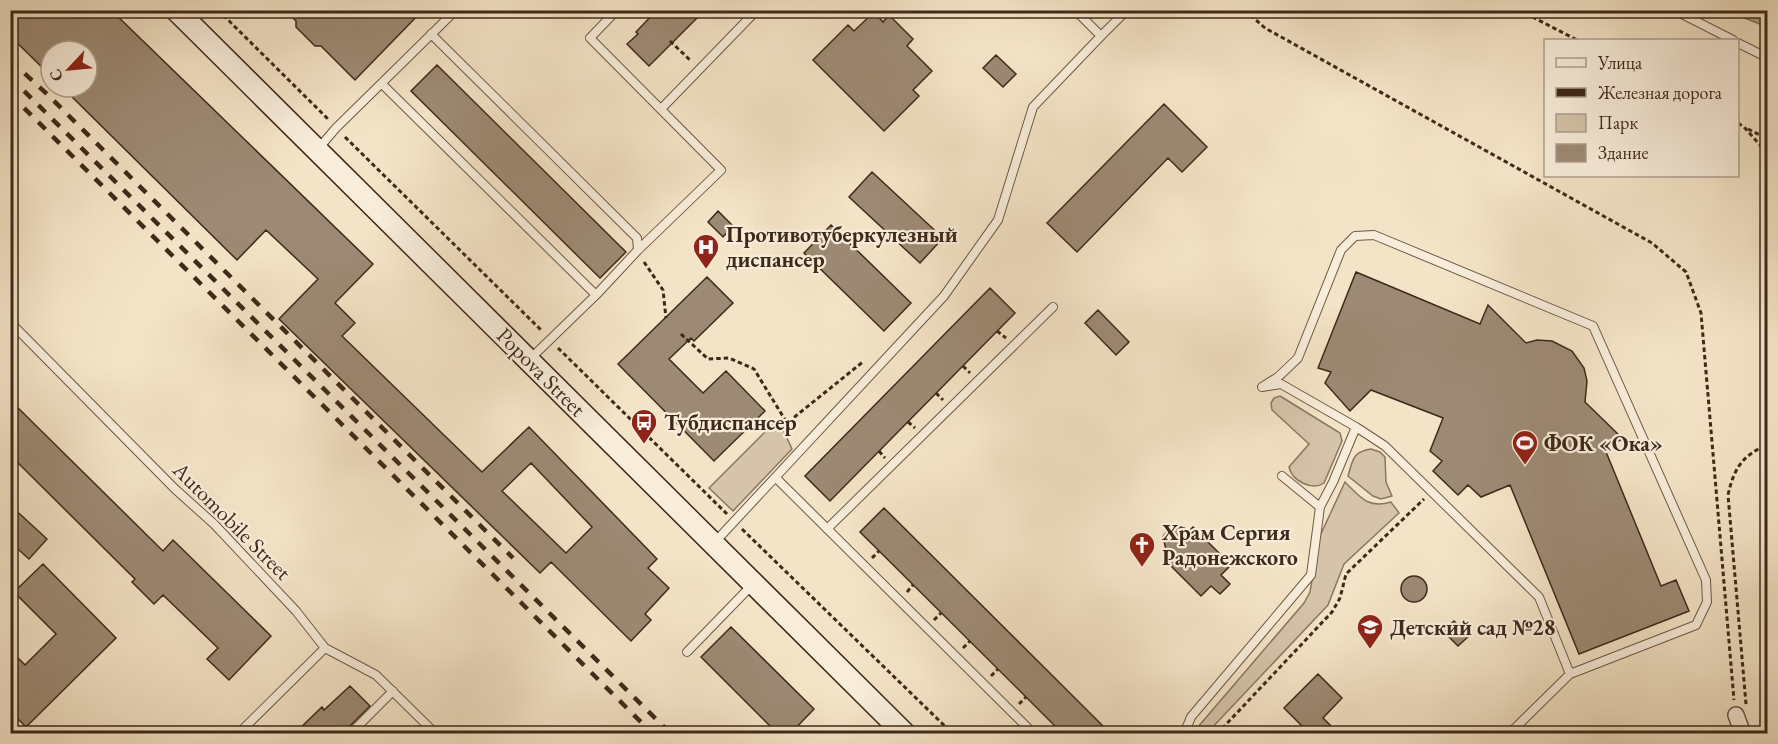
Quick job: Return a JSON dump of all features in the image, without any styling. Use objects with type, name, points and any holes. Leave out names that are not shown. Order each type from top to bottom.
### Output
[{"type":"street","name":"Popova Street","points":[[176,10],[905,734]]},
{"type":"street","points":[[1741,713],[1743,734]]},
{"type":"lane","points":[[317,150],[336,128],[456,10]]},
{"type":"lane","points":[[529,360],[721,170],[590,38],[618,10]]},
{"type":"lane","points":[[661,109],[757,10]]},
{"type":"lane","points":[[1075,10],[1101,36]]},
{"type":"lane","points":[[714,543],[944,296],[998,220],[1034,107],[1127,10]]},
{"type":"lane","points":[[1674,10],[1732,39]]},
{"type":"lane","points":[[431,34],[637,238],[638,250]]},
{"type":"lane","points":[[1739,43],[1767,58]]},
{"type":"lane","points":[[382,84],[596,295]]},
{"type":"lane","points":[[1509,734],[1570,674],[1696,625],[1707,602],[1706,580],[1593,326],[1374,235],[1355,236],[1341,250],[1298,357],[1278,377],[1262,387],[1281,384],[1385,446],[1539,597],[1570,674]]},
{"type":"lane","points":[[827,529],[1053,307]]},
{"type":"lane","name":"Automobile Street","points":[[10,322],[174,489],[214,524],[296,611],[325,648],[376,675],[436,734]]},
{"type":"lane","points":[[1184,734],[1191,717],[1311,575],[1320,507],[1356,427]]},
{"type":"lane","points":[[1282,476],[1320,507]]},
{"type":"lane","points":[[776,478],[1034,734]]},
{"type":"lane","points":[[687,652],[754,583]]},
{"type":"lane","points":[[238,734],[325,648]]},
{"type":"lane","points":[[350,734],[393,691]]},
{"type":"path","points":[[218,10],[735,522],[953,734]]},
{"type":"path","points":[[1245,10],[1265,28],[1652,243],[1686,272],[1701,313],[1741,713]]},
{"type":"path","points":[[1519,10],[1575,39]]},
{"type":"path","points":[[670,41],[700,70]]},
{"type":"path","points":[[1739,124],[1767,139]]},
{"type":"path","points":[[1744,127],[1767,154]]},
{"type":"path","points":[[638,250],[663,290],[666,318]]},
{"type":"path","points":[[681,334],[708,359],[729,358],[754,369],[787,423],[870,356]]},
{"type":"path","points":[[1741,713],[1728,495],[1732,478],[1740,464],[1752,452],[1767,444]]},
{"type":"path","points":[[1217,734],[1332,612],[1340,598],[1346,574],[1431,492]]},
{"type":"path","points":[[1047,734],[1055,726]]},
{"type":"green space","points":[[1280,396],[1340,433],[1342,441],[1324,483],[1308,485],[1294,477],[1291,472],[1289,467],[1309,444],[1272,410],[1271,403],[1274,398]]},
{"type":"green space","points":[[772,425],[781,425],[792,449],[733,511],[709,488]]},
{"type":"green space","points":[[1371,449],[1380,452],[1385,457],[1386,482],[1392,496],[1381,499],[1373,496],[1348,476],[1352,461],[1357,455]]},
{"type":"green space","points":[[1345,482],[1370,503],[1391,502],[1399,513],[1344,564],[1328,605],[1207,733],[1192,734],[1304,603],[1310,592],[1319,538]]},
{"type":"shaded area","points":[[1730,11],[1767,11],[1767,27],[1737,15]]},
{"type":"building","points":[[10,10],[111,10],[373,264],[335,303],[355,323],[342,336],[482,472],[529,427],[657,559],[648,568],[669,588],[645,614],[651,620],[631,641],[551,562],[540,573],[279,319],[318,279],[266,230],[237,260],[74,99],[99,99],[99,39],[39,39],[39,64],[10,36]],"holes":[[[531,463],[592,527],[566,553],[502,491]]]},
{"type":"building","points":[[285,10],[423,10],[355,80],[321,46],[315,46],[296,27],[296,21]]},
{"type":"building","points":[[657,10],[705,10],[649,66],[627,44]]},
{"type":"building","points":[[874,12],[883,22],[889,15],[913,39],[907,46],[932,71],[913,90],[919,96],[884,131],[813,60],[848,25],[854,31]]},
{"type":"building","points":[[996,55],[1016,74],[1003,87],[983,68]]},
{"type":"building","points":[[437,65],[626,252],[600,278],[411,91]]},
{"type":"building","points":[[1164,104],[1207,147],[1182,172],[1168,158],[1077,252],[1047,223]]},
{"type":"building","points":[[872,172],[943,238],[920,263],[849,197]]},
{"type":"building","points":[[718,211],[733,226],[723,237],[708,222]]},
{"type":"building","points":[[831,225],[911,303],[884,331],[804,253]]},
{"type":"building","name":"ФОК «Ока»","points":[[1356,272],[1480,324],[1488,305],[1526,343],[1537,340],[1552,341],[1572,351],[1584,368],[1587,381],[1585,402],[1623,439],[1604,447],[1661,586],[1676,580],[1689,611],[1579,654],[1510,485],[1481,497],[1468,485],[1458,495],[1433,471],[1442,461],[1430,451],[1443,418],[1371,390],[1350,411],[1325,383],[1331,372],[1318,368]]},
{"type":"building","points":[[707,277],[733,303],[694,341],[691,338],[669,359],[703,393],[726,371],[765,411],[714,461],[618,364]]},
{"type":"building","points":[[990,288],[1015,313],[830,501],[805,476]]},
{"type":"building","points":[[1098,310],[1129,342],[1116,355],[1085,323]]},
{"type":"building","points":[[10,400],[163,551],[173,540],[271,636],[229,680],[207,659],[218,648],[163,595],[154,604],[132,582],[135,579],[10,455]]},
{"type":"building","points":[[10,505],[47,539],[29,559],[10,542]]},
{"type":"building","points":[[884,508],[1111,734],[1063,734],[860,532]]},
{"type":"building","name":"Храм Сергия Радонежского","points":[[1177,526],[1190,530],[1193,527],[1231,565],[1221,575],[1230,584],[1220,594],[1211,586],[1201,596],[1163,558],[1167,554],[1163,537],[1167,531]]},
{"type":"building","points":[[43,564],[116,638],[26,727],[10,711],[10,650],[25,665],[56,634],[14,592]]},
{"type":"building","points":[[1414,576],[1423,580],[1427,589],[1423,598],[1414,602],[1405,598],[1401,589],[1405,580]]},
{"type":"building","points":[[1454,621],[1469,636],[1458,646],[1443,631]]},
{"type":"building","points":[[731,627],[814,709],[790,734],[778,734],[701,657]]},
{"type":"building","points":[[1318,674],[1342,698],[1323,718],[1339,734],[1310,734],[1284,708]]},
{"type":"building","points":[[350,686],[370,706],[344,734],[294,734],[322,707],[324,710]]},
{"type":"railway","points":[[10,60],[47,94],[513,558]]},
{"type":"railway","points":[[10,77],[671,734]]},
{"type":"railway","points":[[10,94],[653,734]]},
{"type":"place","name":"Противотуберкулезный диспансер","points":[[706,270]]},
{"type":"place","name":"Тубдиспансер","points":[[644,445]]},
{"type":"place","name":"ФОК «Ока»","points":[[1525,466]]},
{"type":"place","name":"Храм Сергия Радонежского","points":[[1142,568]]},
{"type":"place","name":"Детский сад №28","points":[[1370,650]]}]
